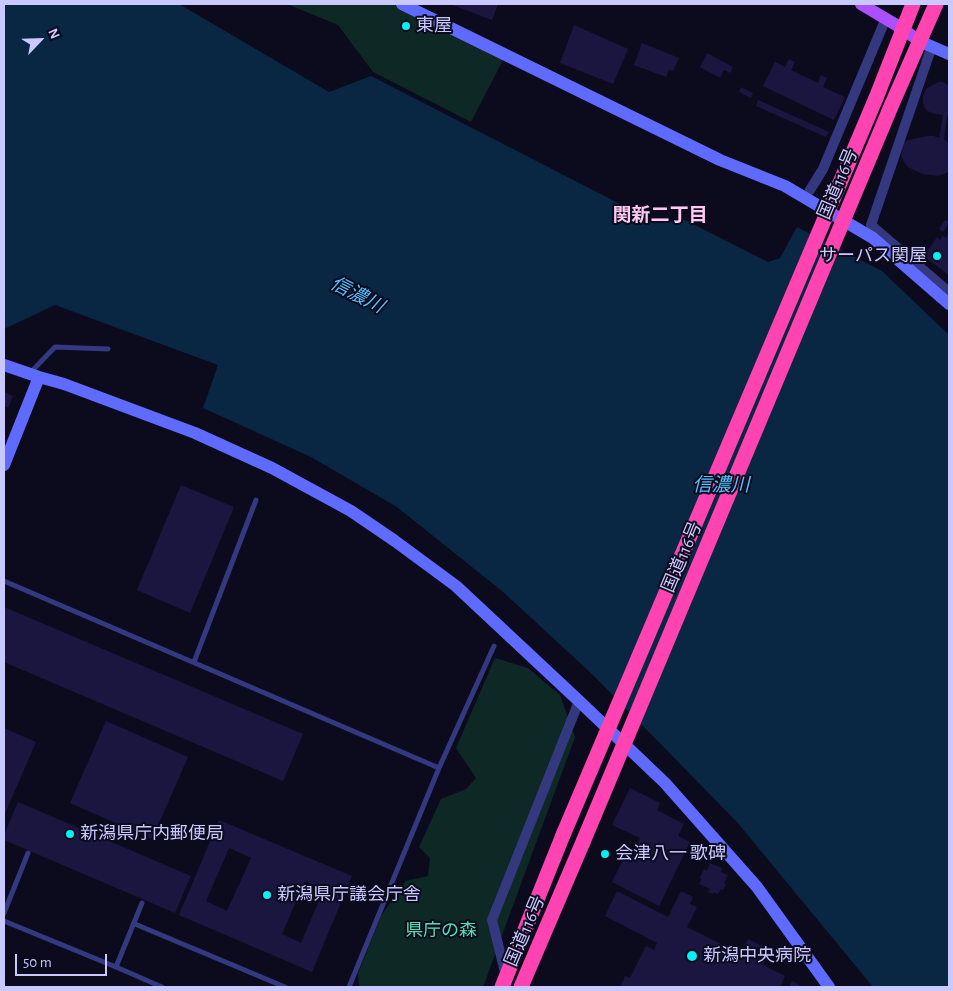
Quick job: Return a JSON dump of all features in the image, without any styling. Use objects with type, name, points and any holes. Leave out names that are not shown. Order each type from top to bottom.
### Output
[{"type":"highway","name":"国道116号","points":[[504,982],[563,835],[876,98],[914,4]]},
{"type":"highway","name":"国道116号","points":[[522,987],[892,104],[926,44],[936,4]]},
{"type":"main road","points":[[861,4],[926,44]]},
{"type":"street","points":[[402,4],[720,160],[785,186],[873,238],[949,304]]},
{"type":"street","points":[[810,190],[823,169],[886,18]]},
{"type":"street","points":[[949,54],[926,44],[871,225],[949,292]]},
{"type":"street","points":[[4,365],[64,384],[195,433],[272,468],[351,511],[456,586],[665,783],[757,887],[829,987]]},
{"type":"street","points":[[4,465],[34,376]]},
{"type":"street","points":[[504,982],[492,920],[579,701]]},
{"type":"lane","points":[[34,376],[55,346],[108,349]]},
{"type":"lane","points":[[194,662],[256,500]]},
{"type":"lane","points":[[4,581],[439,768]]},
{"type":"lane","points":[[349,987],[439,768],[494,646]]},
{"type":"lane","points":[[4,913],[28,853]]},
{"type":"lane","points":[[116,967],[142,903]]},
{"type":"lane","points":[[4,921],[162,987]]},
{"type":"lane","points":[[135,924],[284,987]]},
{"type":"green space","points":[[287,4],[393,4],[504,58],[471,122],[373,72],[338,25]]},
{"type":"green space","name":"県庁の森","points":[[495,658],[528,668],[560,695],[575,737],[483,987],[359,987],[358,974],[381,916],[406,881],[428,876],[430,858],[419,847],[441,799],[466,789],[476,778],[456,748]]},
{"type":"water","name":"信濃川","points":[[4,4],[179,4],[329,92],[371,76],[657,223],[685,220],[768,262],[780,258],[797,227],[882,271],[949,335],[949,987],[873,987],[737,822],[592,674],[502,591],[397,507],[311,457],[203,408],[218,365],[55,305],[4,329]]},
{"type":"building","points":[[450,4],[498,4],[492,20]]},
{"type":"building","name":"東屋","points":[[402,21],[412,26],[409,32],[399,27]]},
{"type":"building","points":[[574,25],[628,49],[613,84],[560,63]]},
{"type":"building","points":[[642,43],[679,58],[673,71],[669,69],[666,77],[634,65]]},
{"type":"building","points":[[707,53],[733,67],[730,73],[724,70],[720,78],[700,67]]},
{"type":"building","points":[[789,59],[795,62],[791,70],[818,83],[821,75],[827,78],[823,87],[845,97],[834,120],[763,86],[775,62],[785,67]]},
{"type":"building","points":[[938,82],[943,82],[949,86],[949,116],[947,116],[944,140],[949,143],[949,172],[938,176],[922,174],[908,167],[901,155],[904,143],[908,140],[928,136],[939,138],[943,115],[927,111],[923,102],[926,89]]},
{"type":"building","points":[[741,87],[753,93],[751,98],[739,92]]},
{"type":"building","points":[[758,100],[829,132],[826,137],[756,106]]},
{"type":"building","points":[[945,220],[949,222],[943,232],[939,229]]},
{"type":"building","name":"サーパス関屋","points":[[949,233],[949,275],[926,258],[926,253],[937,237],[940,240],[943,236],[946,238]]},
{"type":"building","points":[[4,392],[13,396],[8,408],[4,406]]},
{"type":"building","points":[[181,485],[234,507],[190,613],[137,590]]},
{"type":"building","points":[[4,607],[303,734],[283,781],[4,662]]},
{"type":"building","points":[[106,721],[188,757],[152,839],[70,803]]},
{"type":"building","points":[[4,728],[36,742],[4,816]]},
{"type":"building","points":[[630,788],[660,803],[657,810],[684,824],[678,836],[690,842],[659,906],[612,882],[629,847],[634,850],[640,838],[612,825]]},
{"type":"building","points":[[18,802],[191,876],[175,913],[4,840],[4,835]]},
{"type":"building","name":"新潟県庁議会庁舎","points":[[219,820],[352,876],[312,972],[179,915]],"holes":[[[229,848],[251,858],[227,911],[206,901]],[[305,881],[324,889],[301,943],[282,934]]]},
{"type":"building","points":[[710,863],[722,868],[721,872],[728,875],[723,890],[721,889],[718,894],[708,892],[710,889],[699,884],[704,869],[707,871]]},
{"type":"building","points":[[617,891],[668,917],[681,891],[693,897],[690,904],[697,907],[687,927],[741,954],[748,939],[770,950],[763,965],[785,976],[780,987],[620,987],[625,976],[630,978],[646,946],[654,950],[657,943],[605,916]]},
{"type":"building","points":[[792,981],[800,985],[799,987],[789,987]]},
{"type":"place","name":"東屋","points":[[406,26]]},
{"type":"place","name":"サーパス関屋","points":[[937,256]]},
{"type":"place","name":"新潟県庁内郵便局","points":[[70,834]]},
{"type":"place","name":"会津八一 歌碑","points":[[605,854]]},
{"type":"place","name":"新潟県庁議会庁舎","points":[[267,895]]},
{"type":"place","name":"新潟中央病院","points":[[692,956]]},
{"type":"district","name":"関新二丁目","points":[[660,215]]}]
